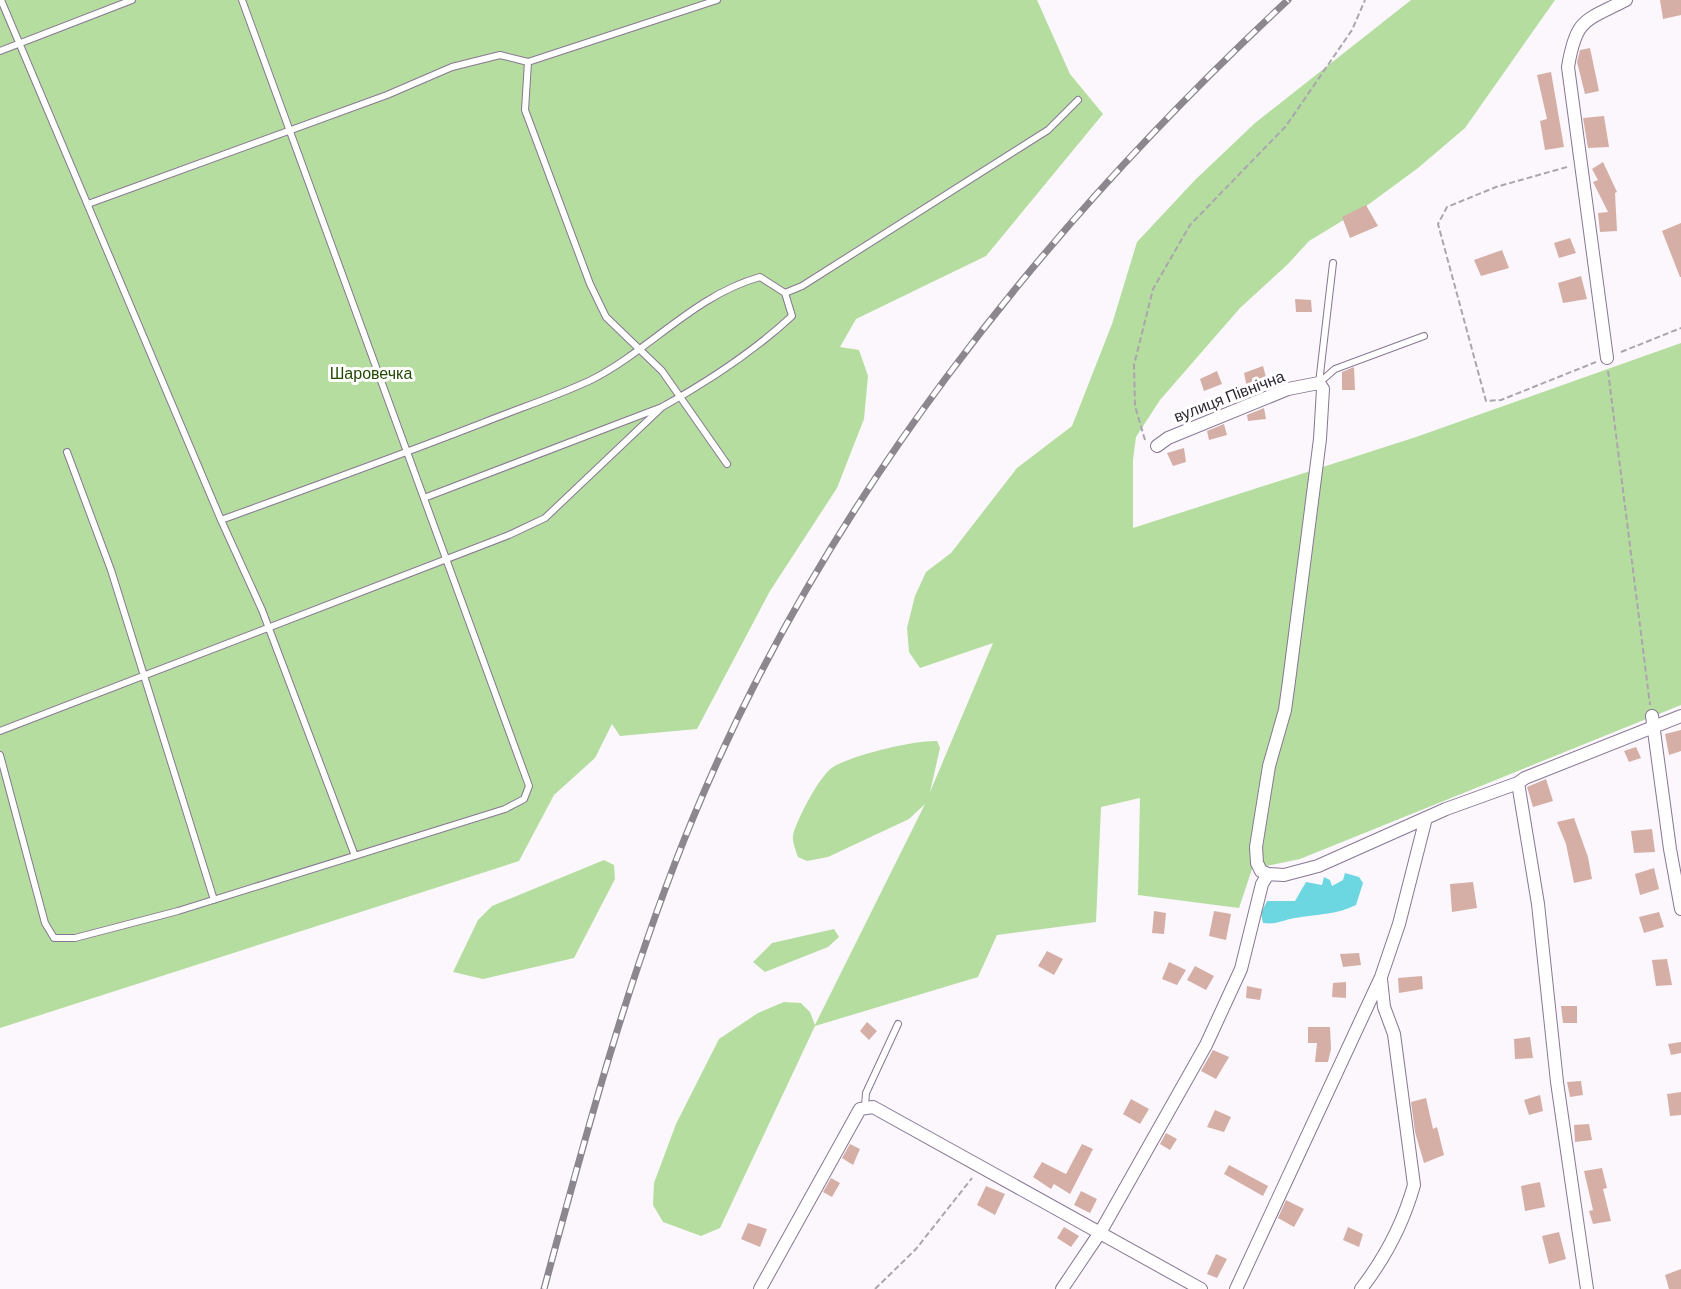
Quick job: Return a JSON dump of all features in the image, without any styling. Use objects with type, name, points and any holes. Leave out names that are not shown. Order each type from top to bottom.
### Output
[{"type":"street","points":[[1607,358],[1568,67],[1571,45],[1582,22],[1626,0]]},
{"type":"street","name":"вулиця Північна","points":[[1157,446],[1168,438],[1288,389],[1319,383]]},
{"type":"street","points":[[1319,383],[1324,400],[1323,414],[1285,710],[1269,766],[1256,847],[1257,862],[1261,871],[1284,875],[1308,870],[1426,818],[1518,783],[1652,721],[1681,716]]},
{"type":"street","points":[[1652,721],[1681,909]]},
{"type":"street","points":[[1518,783],[1538,904],[1556,1070],[1587,1289]]},
{"type":"street","points":[[1236,1289],[1381,977],[1402,914],[1426,818]]},
{"type":"street","points":[[1062,1289],[1101,1231],[1137,1164],[1177,1100],[1224,1006],[1241,969],[1262,884],[1268,874]]},
{"type":"street","points":[[1361,1289],[1382,1261],[1408,1206],[1414,1185],[1394,1034],[1384,1007],[1381,977]]},
{"type":"street","points":[[760,1289],[843,1138],[860,1109],[865,1106],[873,1107],[980,1169],[1101,1231],[1201,1289]]},
{"type":"lane","points":[[1,0],[268,627],[355,856]]},
{"type":"lane","points":[[0,51],[132,0]]},
{"type":"lane","points":[[0,756],[45,923],[54,938],[75,938],[214,900],[505,809],[524,799],[529,786],[242,0]]},
{"type":"lane","points":[[87,204],[387,95],[452,67],[500,55],[528,62],[717,0]]},
{"type":"lane","points":[[528,62],[525,110],[590,284],[606,317],[662,371],[727,464]]},
{"type":"lane","points":[[785,293],[802,286],[1048,130],[1078,100]]},
{"type":"lane","points":[[1319,383],[1333,263]]},
{"type":"lane","points":[[221,520],[407,452],[590,380],[642,350],[678,320],[736,284],[760,277],[785,293],[792,316],[765,341],[679,398],[662,407],[424,498]]},
{"type":"lane","points":[[1319,383],[1335,369],[1424,336]]},
{"type":"lane","points":[[0,731],[143,674],[509,535],[545,518],[662,407]]},
{"type":"lane","points":[[67,452],[111,570],[214,900]]},
{"type":"lane","points":[[865,1106],[866,1093],[898,1024]]},
{"type":"path","points":[[1157,446],[1147,447],[1138,416],[1134,365],[1153,289],[1190,225],[1286,126],[1352,30],[1365,0]]},
{"type":"path","points":[[1581,163],[1496,187],[1447,207],[1438,224],[1486,401],[1501,400],[1681,328]]},
{"type":"path","points":[[1607,358],[1652,721]]},
{"type":"path","points":[[875,1289],[916,1249],[980,1169]]},
{"type":"green space","name":"Шаровечка","points":[[0,0],[1037,0],[1070,74],[1103,114],[986,256],[856,319],[840,347],[859,350],[868,376],[864,419],[837,488],[770,591],[697,729],[620,736],[612,724],[595,758],[554,795],[519,861],[0,1028]]},
{"type":"green space","points":[[1411,0],[1555,0],[1465,128],[1418,168],[1365,207],[1309,241],[1288,264],[1240,308],[1160,400],[1136,437],[1133,460],[1133,528],[1416,437],[1681,343],[1681,705],[1300,859],[1252,869],[1239,908],[1138,895],[1140,798],[1101,807],[1096,922],[997,935],[978,977],[815,1026],[720,1228],[701,1236],[663,1222],[653,1205],[654,1183],[676,1124],[719,1039],[758,1013],[784,1002],[801,1003],[810,1012],[815,1025],[925,804],[909,819],[828,857],[807,861],[798,857],[793,835],[810,798],[828,772],[842,762],[899,746],[937,741],[940,748],[930,792],[993,643],[920,668],[909,652],[907,628],[915,596],[926,572],[951,553],[1017,468],[1072,426],[1112,324],[1137,242],[1195,180],[1255,123]]},
{"type":"green space","points":[[604,860],[614,865],[615,879],[574,958],[483,979],[453,972],[478,920],[492,906]]},
{"type":"green space","points":[[834,929],[839,937],[828,947],[765,972],[753,962],[772,943]]},
{"type":"water","points":[[1345,873],[1359,877],[1363,883],[1356,905],[1334,912],[1276,923],[1263,923],[1261,913],[1267,901],[1295,901],[1306,882],[1322,885],[1324,877],[1330,880],[1332,886],[1343,880]]},
{"type":"building","points":[[1660,0],[1681,0],[1681,15],[1663,19]]},
{"type":"building","points":[[1590,48],[1599,91],[1585,94],[1577,62],[1580,50]]},
{"type":"building","points":[[1551,72],[1564,147],[1545,150],[1540,121],[1547,119],[1537,75]]},
{"type":"building","points":[[1604,116],[1609,147],[1588,148],[1583,118]]},
{"type":"building","points":[[1603,162],[1617,192],[1615,193],[1617,231],[1600,232],[1598,213],[1608,212],[1593,182],[1598,180],[1592,169]]},
{"type":"building","points":[[1366,205],[1378,226],[1350,238],[1342,217]]},
{"type":"building","points":[[1681,223],[1681,277],[1680,277],[1662,231]]},
{"type":"building","points":[[1570,238],[1576,253],[1559,258],[1554,243]]},
{"type":"building","points":[[1502,250],[1509,268],[1481,276],[1474,260]]},
{"type":"building","points":[[1581,276],[1587,299],[1563,303],[1558,283]]},
{"type":"building","points":[[1295,299],[1311,300],[1312,312],[1296,312]]},
{"type":"building","points":[[1263,366],[1267,381],[1247,388],[1244,373]]},
{"type":"building","points":[[1354,367],[1355,390],[1342,390],[1342,372]]},
{"type":"building","points":[[1217,371],[1222,384],[1204,391],[1200,379]]},
{"type":"building","points":[[1264,408],[1266,419],[1248,421],[1247,415]]},
{"type":"building","points":[[1224,424],[1227,435],[1209,440],[1207,431]]},
{"type":"building","points":[[1184,448],[1186,462],[1173,466],[1167,453]]},
{"type":"building","points":[[1681,730],[1681,751],[1669,755],[1665,734]]},
{"type":"building","points":[[1636,747],[1641,758],[1629,762],[1624,751]]},
{"type":"building","points":[[1546,779],[1553,801],[1533,807],[1527,787]]},
{"type":"building","points":[[1574,818],[1588,857],[1592,879],[1574,883],[1566,844],[1557,822]]},
{"type":"building","points":[[1652,829],[1655,852],[1634,853],[1631,831]]},
{"type":"building","points":[[1654,868],[1659,889],[1640,895],[1635,874]]},
{"type":"building","points":[[1473,882],[1477,908],[1452,912],[1450,884]]},
{"type":"building","points":[[1154,911],[1166,913],[1164,934],[1152,933]]},
{"type":"building","points":[[1214,911],[1231,914],[1226,940],[1209,936]]},
{"type":"building","points":[[1659,912],[1664,927],[1644,933],[1639,917]]},
{"type":"building","points":[[1047,951],[1063,959],[1054,975],[1038,966]]},
{"type":"building","points":[[1359,953],[1361,965],[1343,967],[1340,954]]},
{"type":"building","points":[[1667,959],[1672,985],[1656,986],[1652,960]]},
{"type":"building","points":[[1169,962],[1186,970],[1177,985],[1162,979]]},
{"type":"building","points":[[1195,966],[1214,976],[1206,990],[1187,980]]},
{"type":"building","points":[[1422,976],[1423,989],[1399,993],[1398,978]]},
{"type":"building","points":[[1346,982],[1346,998],[1332,997],[1333,983]]},
{"type":"building","points":[[1247,986],[1262,989],[1260,1000],[1246,998]]},
{"type":"building","points":[[1561,1006],[1577,1006],[1577,1023],[1563,1023]]},
{"type":"building","points":[[867,1022],[877,1031],[869,1040],[860,1031]]},
{"type":"building","points":[[1308,1027],[1330,1027],[1331,1049],[1328,1062],[1315,1062],[1317,1043],[1308,1043]]},
{"type":"building","points":[[1530,1037],[1533,1058],[1515,1059],[1514,1039]]},
{"type":"building","points":[[1681,1042],[1681,1053],[1671,1055],[1668,1044]]},
{"type":"building","points":[[1213,1050],[1229,1057],[1216,1079],[1201,1071]]},
{"type":"building","points":[[1581,1081],[1583,1095],[1570,1097],[1567,1082]]},
{"type":"building","points":[[1681,1092],[1681,1115],[1670,1116],[1667,1094]]},
{"type":"building","points":[[1540,1095],[1543,1111],[1529,1115],[1524,1100]]},
{"type":"building","points":[[1426,1098],[1433,1129],[1437,1127],[1444,1155],[1424,1163],[1415,1132],[1411,1102]]},
{"type":"building","points":[[1131,1099],[1149,1109],[1140,1124],[1123,1114]]},
{"type":"building","points":[[1215,1110],[1231,1117],[1224,1132],[1207,1127]]},
{"type":"building","points":[[1589,1124],[1592,1140],[1575,1142],[1574,1125]]},
{"type":"building","points":[[1166,1133],[1177,1139],[1170,1150],[1160,1144]]},
{"type":"building","points":[[850,1144],[860,1149],[853,1165],[842,1158]]},
{"type":"building","points":[[1082,1144],[1093,1149],[1070,1194],[1054,1184],[1051,1189],[1033,1177],[1042,1162],[1066,1174]]},
{"type":"building","points":[[1229,1165],[1268,1186],[1263,1196],[1224,1174]]},
{"type":"building","points":[[1602,1168],[1607,1188],[1603,1189],[1611,1221],[1593,1224],[1589,1211],[1593,1210],[1584,1171]]},
{"type":"building","points":[[831,1178],[840,1183],[832,1197],[823,1192]]},
{"type":"building","points":[[1540,1182],[1545,1207],[1525,1211],[1521,1186]]},
{"type":"building","points":[[986,1186],[1005,1194],[995,1215],[977,1205]]},
{"type":"building","points":[[1081,1191],[1097,1199],[1090,1213],[1074,1205]]},
{"type":"building","points":[[1286,1200],[1304,1209],[1294,1227],[1278,1218]]},
{"type":"building","points":[[748,1223],[767,1229],[760,1247],[741,1239]]},
{"type":"building","points":[[1064,1227],[1079,1236],[1071,1247],[1057,1238]]},
{"type":"building","points":[[1348,1227],[1363,1234],[1359,1247],[1343,1240]]},
{"type":"building","points":[[1559,1232],[1566,1259],[1549,1264],[1542,1236]]},
{"type":"building","points":[[1216,1254],[1227,1259],[1217,1278],[1207,1274]]},
{"type":"building","points":[[1681,1269],[1681,1289],[1669,1289],[1665,1275]]},
{"type":"railway","points":[[544,1289],[611,1051],[670,875],[693,818],[746,702],[806,590],[873,482],[946,378],[1025,277],[1109,181],[1197,88],[1288,0]]}]
